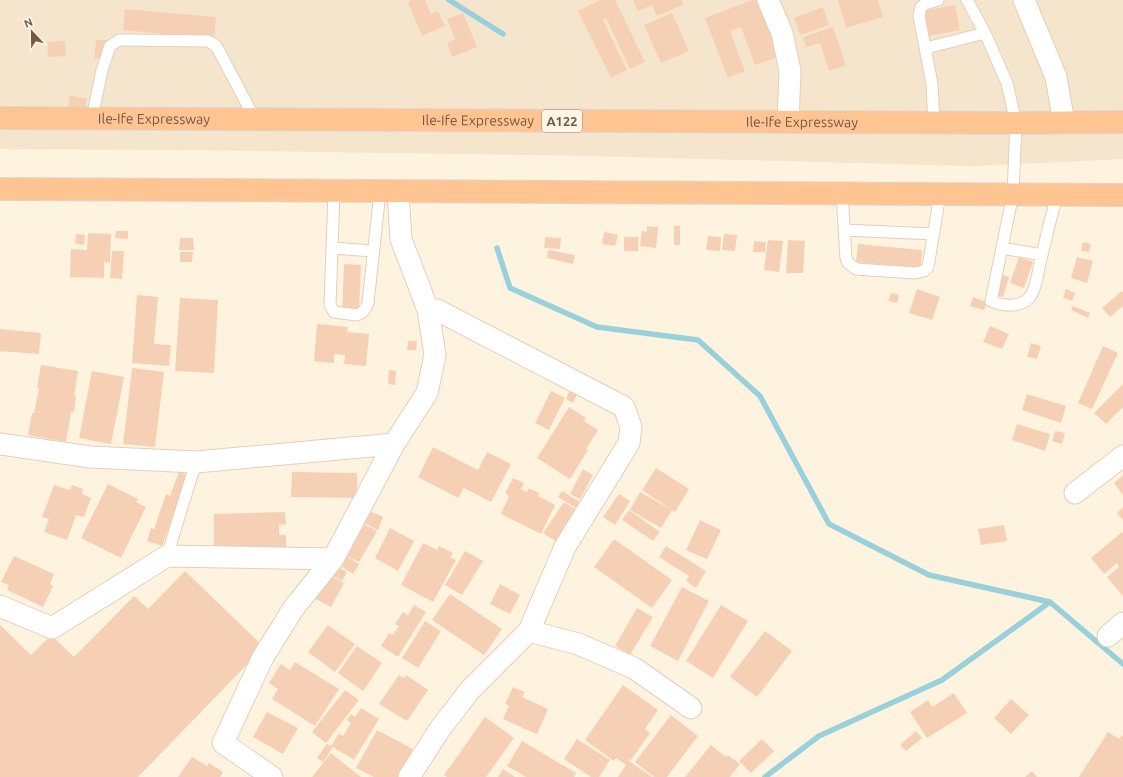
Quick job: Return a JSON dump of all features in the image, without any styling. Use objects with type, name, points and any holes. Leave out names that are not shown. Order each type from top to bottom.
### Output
[{"type":"highway","name":"Ile-Ife Expressway","points":[[0,118],[1016,123],[1123,122]]},
{"type":"highway","points":[[0,189],[334,192],[1058,194],[1121,196]]},
{"type":"street","points":[[768,0],[782,33],[790,71],[788,122]]},
{"type":"street","points":[[1024,0],[1056,77],[1064,123]]},
{"type":"street","points":[[272,777],[223,743],[262,659],[294,609],[333,559],[394,444],[427,393],[435,355],[428,310],[401,239],[389,192]]},
{"type":"street","points":[[409,777],[440,729],[470,690],[530,632],[564,546],[630,443],[631,427],[624,407],[437,310],[428,310]]},
{"type":"street","points":[[0,444],[90,457],[196,462],[394,444]]},
{"type":"street","points":[[1075,493],[1123,456]]},
{"type":"street","points":[[0,606],[52,628],[167,556],[333,559]]},
{"type":"street","points":[[530,632],[578,644],[634,668],[691,708]]},
{"type":"lane","points":[[934,122],[932,84],[919,16],[921,7],[925,4],[938,0]]},
{"type":"lane","points":[[968,0],[985,33],[1007,83],[1016,123],[1013,194],[992,301],[1004,305],[1010,305],[1024,302],[1030,297],[1036,283],[1052,211],[1058,194]]},
{"type":"lane","points":[[926,48],[985,33]]},
{"type":"lane","points":[[92,118],[102,70],[110,46],[119,40],[208,40],[216,46],[254,119]]},
{"type":"lane","points":[[334,192],[330,305],[334,312],[357,315],[361,314],[368,304],[374,251],[389,192]]},
{"type":"lane","points":[[842,193],[846,258],[848,263],[856,269],[914,273],[924,271],[928,267],[940,194]]},
{"type":"lane","points":[[844,230],[934,234]]},
{"type":"lane","points":[[332,248],[374,251]]},
{"type":"lane","points":[[1002,248],[1042,255]]},
{"type":"lane","points":[[167,556],[196,462]]},
{"type":"shaded area","points":[[0,0],[1123,0],[1123,159],[974,166],[586,156],[197,150],[0,149]]},
{"type":"building","points":[[411,0],[425,0],[431,14],[438,11],[445,26],[422,36],[408,2]]},
{"type":"building","points":[[600,0],[615,0],[645,62],[630,69],[606,18],[603,20],[627,70],[611,78],[578,11]]},
{"type":"building","points":[[633,0],[681,0],[683,5],[657,16],[652,5],[638,11]]},
{"type":"building","points":[[752,0],[760,0],[781,56],[755,65],[741,27],[730,31],[745,71],[728,78],[705,18]]},
{"type":"building","points":[[838,0],[878,0],[883,17],[846,28]]},
{"type":"building","points":[[955,5],[960,30],[929,36],[924,11]]},
{"type":"building","points":[[823,7],[829,25],[800,35],[794,18]]},
{"type":"building","points":[[125,9],[216,17],[214,39],[123,30]]},
{"type":"building","points":[[463,13],[477,47],[452,57],[447,43],[455,39],[447,19]]},
{"type":"building","points":[[672,13],[689,51],[661,63],[644,25]]},
{"type":"building","points":[[833,27],[846,65],[829,71],[820,43],[806,47],[803,37]]},
{"type":"building","points":[[96,40],[108,40],[104,58],[94,59]]},
{"type":"building","points":[[65,41],[66,56],[48,57],[47,42]]},
{"type":"building","points":[[70,95],[87,99],[84,112],[68,108]]},
{"type":"building","points":[[647,226],[658,227],[656,248],[640,246],[642,231],[647,232]]},
{"type":"building","points":[[674,226],[680,226],[680,245],[674,245]]},
{"type":"building","points":[[116,231],[128,231],[128,239],[115,238]]},
{"type":"building","points":[[604,232],[618,235],[615,246],[602,244]]},
{"type":"building","points":[[88,233],[111,234],[110,263],[104,262],[104,278],[70,277],[71,249],[87,250]]},
{"type":"building","points":[[76,234],[85,235],[84,245],[75,244]]},
{"type":"building","points":[[724,234],[737,235],[735,251],[722,250]]},
{"type":"building","points":[[708,236],[721,237],[720,251],[706,250]]},
{"type":"building","points":[[545,237],[561,238],[560,249],[544,248]]},
{"type":"building","points":[[624,237],[638,237],[638,251],[624,251]]},
{"type":"building","points":[[180,238],[193,238],[194,250],[179,250]]},
{"type":"building","points":[[768,240],[783,241],[779,272],[764,270]]},
{"type":"building","points":[[788,240],[805,241],[803,273],[786,273]]},
{"type":"building","points":[[754,241],[766,242],[765,252],[753,252]]},
{"type":"building","points":[[1083,242],[1091,244],[1089,252],[1081,251]]},
{"type":"building","points":[[858,244],[922,250],[921,268],[856,262]]},
{"type":"building","points":[[548,250],[575,255],[573,264],[547,258]]},
{"type":"building","points":[[112,251],[124,251],[122,279],[110,278]]},
{"type":"building","points":[[180,252],[193,252],[192,262],[180,262]]},
{"type":"building","points":[[1019,257],[1033,262],[1024,288],[1010,283]]},
{"type":"building","points":[[1077,257],[1093,261],[1087,283],[1071,278]]},
{"type":"building","points":[[344,264],[361,265],[359,313],[342,312]]},
{"type":"building","points":[[1002,275],[1009,277],[1003,297],[996,295]]},
{"type":"building","points":[[917,289],[940,297],[932,320],[909,313]]},
{"type":"building","points":[[1066,289],[1075,293],[1072,301],[1063,297]]},
{"type":"building","points":[[1122,291],[1123,306],[1110,317],[1102,308]]},
{"type":"building","points":[[891,293],[899,295],[897,303],[888,301]]},
{"type":"building","points":[[137,295],[158,297],[154,344],[171,345],[169,366],[132,363]]},
{"type":"building","points":[[973,297],[987,302],[984,310],[970,306]]},
{"type":"building","points":[[180,298],[218,300],[214,373],[175,371]]},
{"type":"building","points":[[1073,306],[1090,313],[1088,318],[1071,310]]},
{"type":"building","points":[[317,324],[348,327],[347,332],[369,334],[366,366],[344,364],[345,355],[334,354],[334,363],[314,361]]},
{"type":"building","points":[[990,326],[1009,334],[1002,349],[983,342]]},
{"type":"building","points":[[0,329],[41,333],[39,354],[0,351]]},
{"type":"building","points":[[408,341],[417,341],[416,350],[407,350]]},
{"type":"building","points":[[1031,343],[1041,346],[1037,359],[1027,357]]},
{"type":"building","points":[[1103,346],[1118,353],[1092,409],[1078,403]]},
{"type":"building","points":[[41,365],[78,371],[74,396],[76,396],[74,412],[71,412],[66,442],[28,435],[39,388],[37,387]]},
{"type":"building","points":[[132,368],[164,372],[155,447],[123,444]]},
{"type":"building","points":[[389,370],[396,371],[395,385],[388,384]]},
{"type":"building","points":[[92,371],[124,377],[111,444],[79,438]]},
{"type":"building","points":[[1123,384],[1123,407],[1106,424],[1094,413]]},
{"type":"building","points":[[571,387],[579,390],[573,403],[566,399]]},
{"type":"building","points":[[551,391],[565,398],[549,430],[535,423]]},
{"type":"building","points":[[1027,394],[1066,406],[1061,423],[1022,410]]},
{"type":"building","points":[[569,407],[586,418],[584,421],[598,430],[586,449],[588,450],[570,479],[537,458]]},
{"type":"building","points":[[1017,424],[1050,434],[1045,451],[1012,440]]},
{"type":"building","points":[[1055,431],[1065,433],[1062,444],[1052,441]]},
{"type":"building","points":[[433,447],[478,470],[487,452],[511,464],[491,502],[464,488],[458,498],[418,477]]},
{"type":"building","points":[[656,468],[689,489],[675,512],[642,490]]},
{"type":"building","points":[[583,469],[593,475],[580,499],[570,494]]},
{"type":"building","points":[[179,472],[188,475],[162,546],[147,541],[151,528],[154,529],[166,494],[170,496]]},
{"type":"building","points":[[292,472],[357,473],[357,498],[291,497]]},
{"type":"building","points":[[1123,475],[1123,495],[1114,483]]},
{"type":"building","points":[[513,478],[524,483],[521,489],[527,492],[529,488],[539,493],[538,496],[555,505],[541,534],[501,514],[509,496],[505,493]]},
{"type":"building","points":[[108,484],[138,499],[136,502],[146,507],[121,558],[81,538]]},
{"type":"building","points":[[54,485],[70,490],[72,485],[83,489],[82,494],[91,498],[84,517],[76,515],[67,540],[44,532],[49,519],[42,517]]},
{"type":"building","points":[[562,491],[585,505],[581,511],[558,497]]},
{"type":"building","points":[[640,492],[672,510],[661,528],[630,510]]},
{"type":"building","points":[[619,494],[630,501],[615,525],[603,517]]},
{"type":"building","points":[[564,502],[581,513],[560,544],[543,533]]},
{"type":"building","points":[[1123,507],[1123,520],[1117,513]]},
{"type":"building","points":[[365,509],[383,517],[378,530],[360,521]]},
{"type":"building","points":[[629,510],[660,532],[653,541],[622,520]]},
{"type":"building","points":[[285,512],[286,524],[279,525],[279,535],[286,535],[286,547],[214,549],[214,514]]},
{"type":"building","points":[[700,520],[721,530],[707,559],[686,550]]},
{"type":"building","points":[[360,522],[377,531],[359,562],[343,554]]},
{"type":"building","points":[[1004,525],[1007,541],[981,545],[978,529]]},
{"type":"building","points":[[390,528],[414,541],[398,571],[375,558]]},
{"type":"building","points":[[1122,532],[1123,596],[1107,577],[1119,567],[1117,563],[1104,574],[1091,558]]},
{"type":"building","points":[[614,539],[672,580],[652,608],[594,567]]},
{"type":"building","points":[[423,543],[437,550],[439,546],[453,553],[450,557],[456,560],[433,602],[401,585]]},
{"type":"building","points":[[666,546],[706,571],[696,588],[686,581],[689,576],[659,557]]},
{"type":"building","points":[[465,551],[483,561],[462,595],[445,585]]},
{"type":"building","points":[[14,556],[54,574],[50,584],[53,586],[43,607],[7,590],[9,585],[1,582]]},
{"type":"building","points":[[346,556],[359,564],[353,574],[339,565]]},
{"type":"building","points":[[338,567],[347,572],[342,581],[333,576]]},
{"type":"building","points":[[185,571],[264,647],[138,777],[0,777],[0,625],[31,655],[51,635],[74,657],[134,596],[148,609]]},
{"type":"building","points":[[329,575],[344,583],[331,607],[316,599]]},
{"type":"building","points":[[500,584],[520,595],[510,614],[490,604]]},
{"type":"building","points":[[682,587],[709,601],[678,661],[650,646]]},
{"type":"building","points":[[450,594],[502,629],[484,655],[432,620]]},
{"type":"building","points":[[414,605],[426,612],[398,657],[381,646],[389,633],[393,635],[399,626],[395,624],[403,612],[408,615]]},
{"type":"building","points":[[721,605],[748,621],[713,678],[686,661]]},
{"type":"building","points":[[637,608],[653,617],[630,655],[615,646]]},
{"type":"building","points":[[425,621],[441,631],[418,668],[402,658]]},
{"type":"building","points":[[328,625],[355,644],[335,672],[308,652]]},
{"type":"building","points":[[765,631],[792,651],[757,697],[730,677]]},
{"type":"building","points":[[357,646],[382,663],[363,691],[338,673]]},
{"type":"building","points":[[295,662],[339,689],[315,726],[272,699],[278,689],[269,683],[281,664],[290,670]]},
{"type":"building","points":[[399,675],[404,678],[406,675],[428,690],[407,721],[379,704]]},
{"type":"building","points":[[623,685],[658,710],[645,729],[650,733],[629,761],[652,777],[618,777],[626,765],[616,758],[614,761],[585,740]]},
{"type":"building","points":[[513,687],[525,692],[522,697],[548,709],[537,734],[503,719],[509,706],[505,704]]},
{"type":"building","points":[[345,690],[359,700],[326,743],[312,732]]},
{"type":"building","points":[[954,693],[967,713],[927,738],[910,712],[928,700],[932,707]]},
{"type":"building","points":[[1011,699],[1029,715],[1011,734],[994,718]]},
{"type":"building","points":[[361,708],[379,719],[354,760],[333,747],[323,762],[317,758],[327,744],[331,746],[339,733],[343,736],[351,723],[347,720],[351,714],[355,717]]},
{"type":"building","points":[[267,712],[298,728],[283,754],[253,737]]},
{"type":"building","points":[[671,715],[698,736],[667,777],[654,777],[635,762]]},
{"type":"building","points":[[485,717],[514,738],[486,777],[447,777],[444,775]]},
{"type":"building","points":[[377,730],[413,749],[398,777],[374,777],[356,768]]},
{"type":"building","points":[[916,731],[922,738],[906,751],[900,745]]},
{"type":"building","points":[[1108,732],[1119,739],[1122,735],[1123,736],[1123,777],[1079,777]]},
{"type":"building","points":[[577,739],[610,760],[599,777],[591,777],[564,759]]},
{"type":"building","points":[[762,739],[774,751],[751,773],[739,761]]},
{"type":"building","points":[[522,741],[576,773],[574,777],[526,777],[507,766]]},
{"type":"building","points":[[711,745],[726,757],[728,755],[740,764],[730,777],[685,777]]},
{"type":"building","points":[[331,753],[361,777],[312,777]]},
{"type":"building","points":[[192,757],[207,766],[209,763],[223,772],[220,777],[178,777]]},
{"type":"building","points":[[503,769],[515,777],[498,777]]},
{"type":"building","points":[[1032,771],[1037,777],[1025,777]]},
{"type":"waterway","points":[[449,0],[503,34]]},
{"type":"waterway","points":[[497,248],[510,288],[597,327],[698,340],[760,396],[829,524],[929,575],[1050,602],[1123,664]]},
{"type":"waterway","points":[[765,777],[819,736],[942,680],[1050,602]]}]
